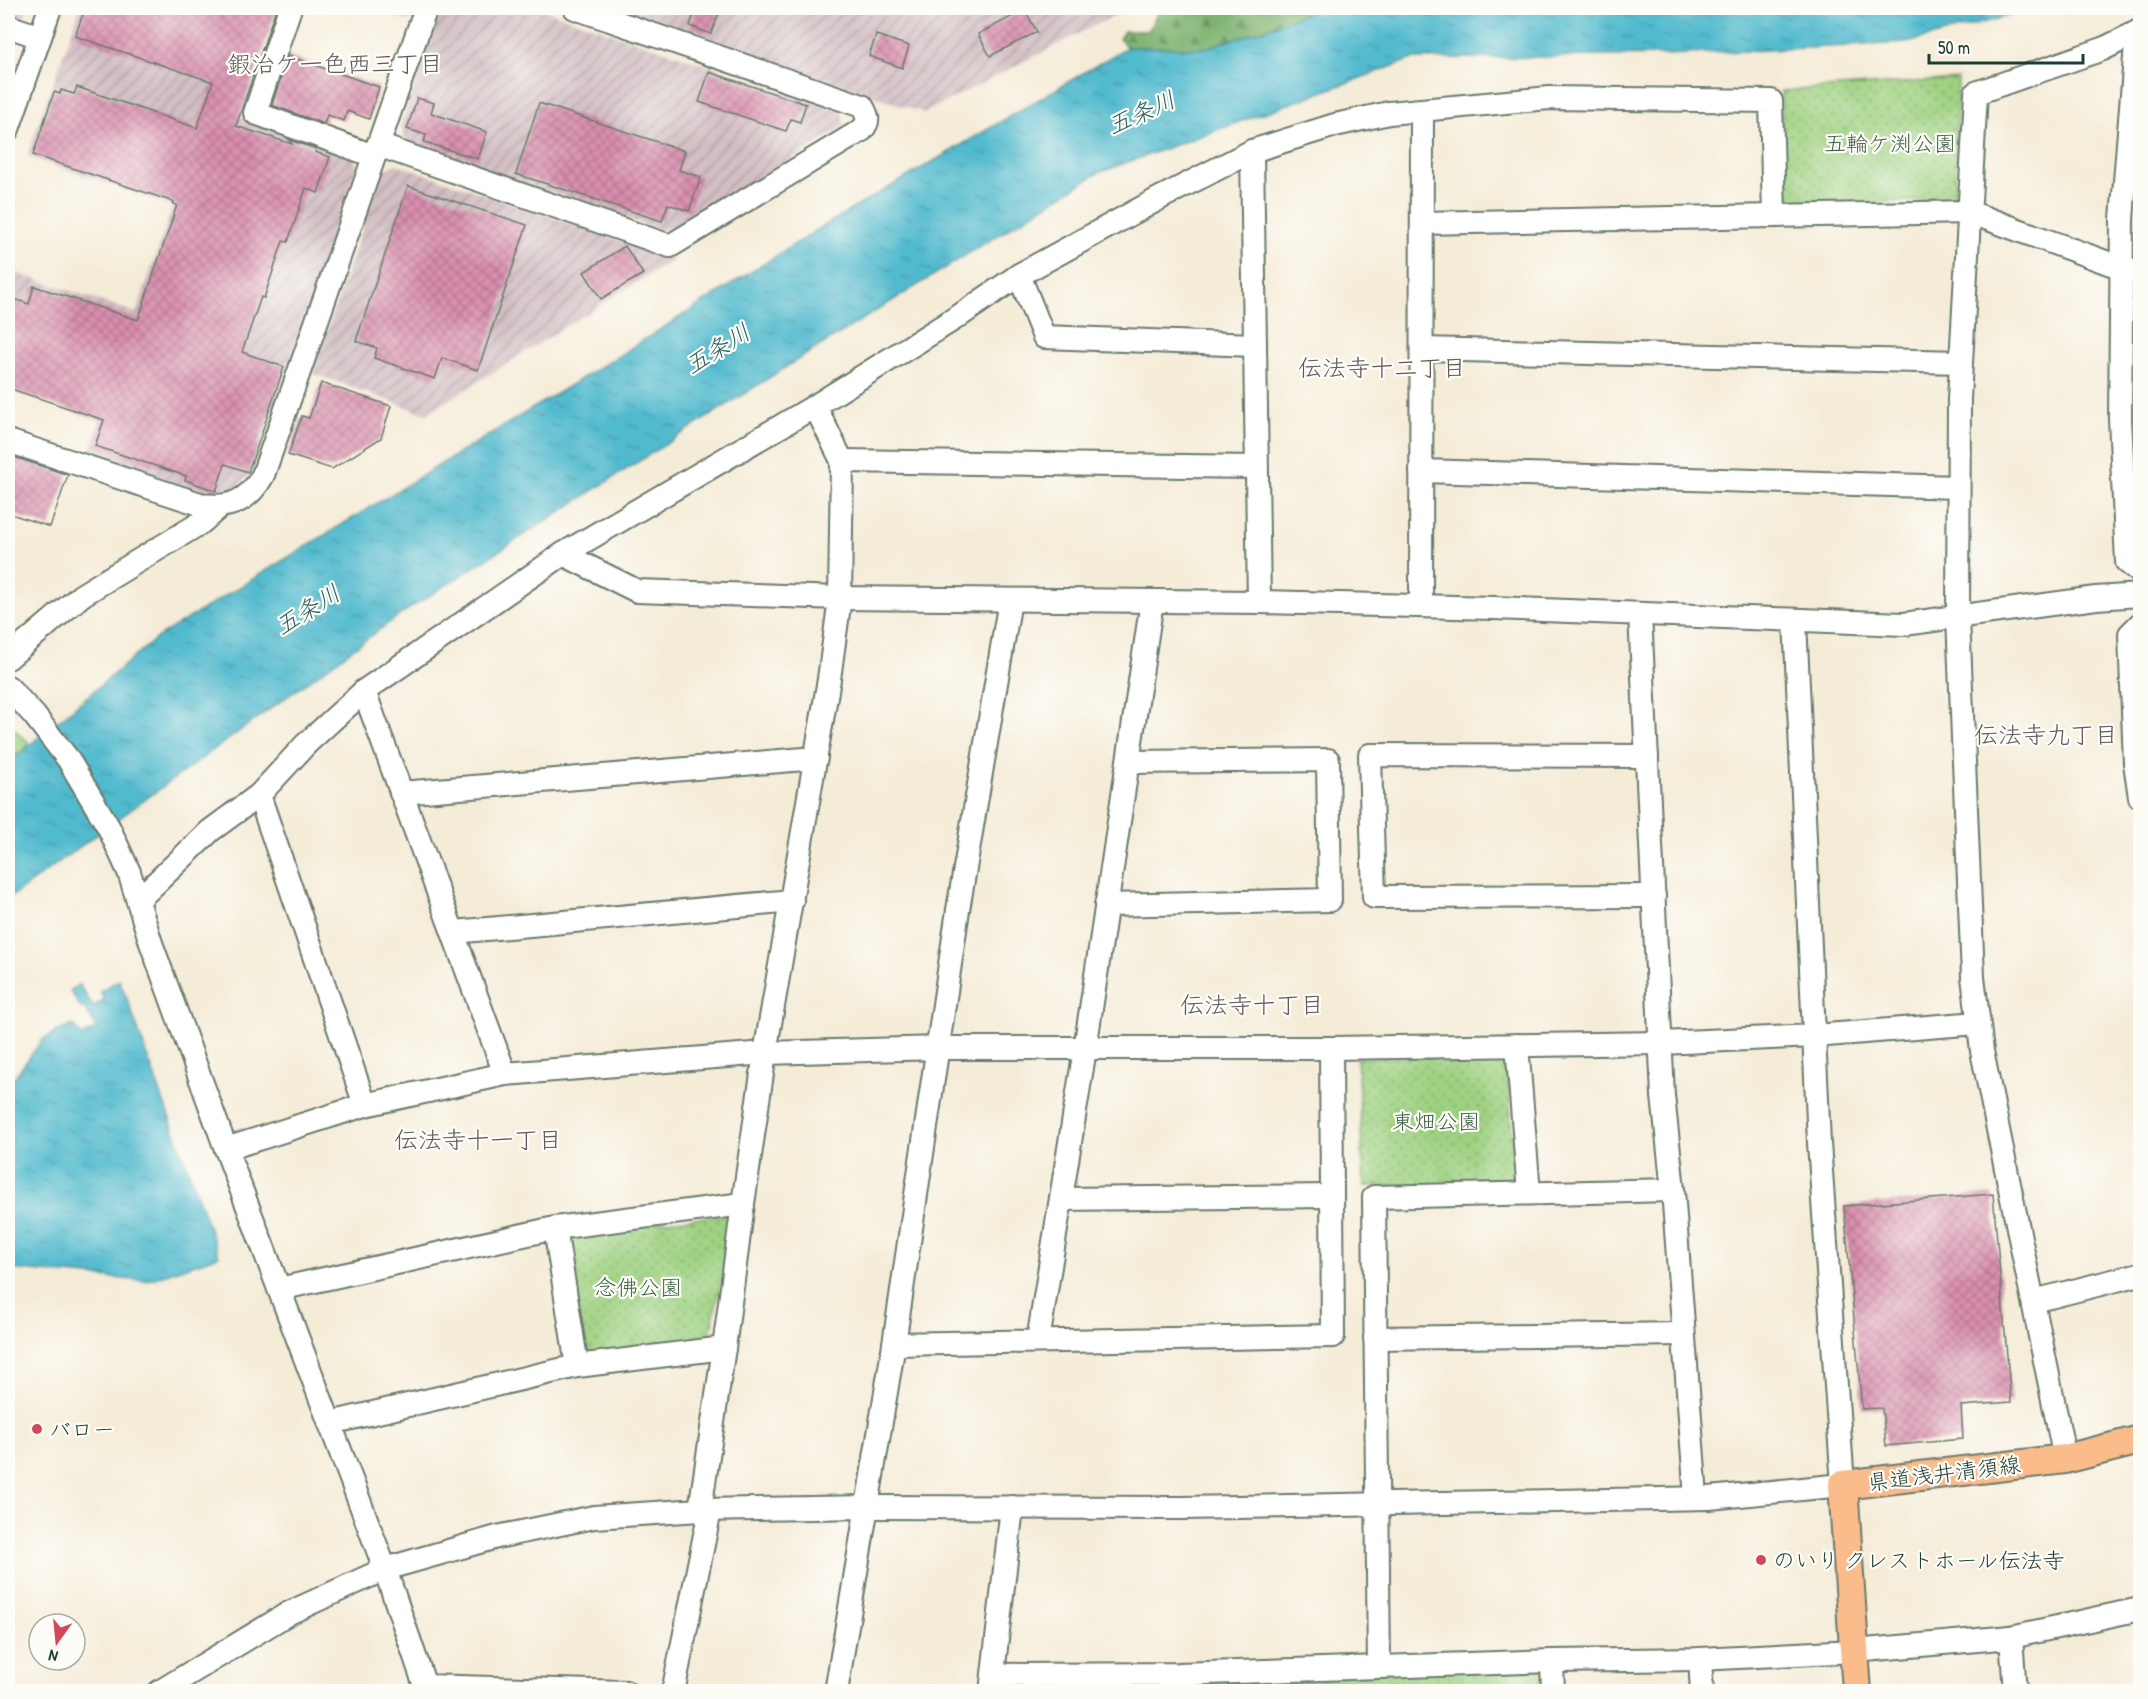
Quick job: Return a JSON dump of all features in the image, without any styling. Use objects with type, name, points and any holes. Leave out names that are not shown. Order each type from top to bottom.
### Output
[{"type":"main road","name":"県道浅井清須線","points":[[1857,1692],[1843,1485],[2065,1459],[2140,1440]]},
{"type":"street","points":[[8,129],[50,8]]},
{"type":"street","points":[[290,8],[255,113],[670,246],[862,130],[867,124],[868,116],[862,106],[575,8]]},
{"type":"street","points":[[8,658],[82,595],[202,522],[218,508],[231,504],[254,490],[262,475],[426,8]]},
{"type":"street","points":[[8,26],[40,37]]},
{"type":"street","points":[[2065,1459],[1982,1051],[1973,977],[1958,617],[1961,362],[1976,93],[2103,50],[2137,32],[2122,219],[2131,270],[2120,418],[2127,562],[2140,572]]},
{"type":"street","points":[[138,900],[210,831],[259,795],[306,744],[364,691],[563,554],[815,406],[962,314],[1018,275],[1252,151],[1335,125],[1389,113],[1549,98],[1771,101],[1774,216]]},
{"type":"street","points":[[1421,606],[1422,110]]},
{"type":"street","points":[[1252,151],[1259,602]]},
{"type":"street","points":[[1422,223],[1969,212],[2131,270]]},
{"type":"street","points":[[1018,275],[1044,337],[1254,345]]},
{"type":"street","points":[[1422,349],[1961,362]]},
{"type":"street","points":[[673,1692],[705,1510],[724,1348],[765,1053],[830,679],[840,598],[843,461],[815,406]]},
{"type":"street","points":[[8,441],[218,508]]},
{"type":"street","points":[[843,461],[1256,467]]},
{"type":"street","points":[[1421,471],[1958,487]]},
{"type":"street","points":[[563,554],[636,591],[840,598],[1259,602],[1904,624],[2096,598],[2140,595]]},
{"type":"street","points":[[836,1692],[894,1344],[958,910],[1010,600]]},
{"type":"street","points":[[1038,1341],[1085,1049],[1152,601]]},
{"type":"street","points":[[1640,614],[1663,1096],[1673,1190],[1696,1498]]},
{"type":"street","points":[[159,1692],[290,1613],[385,1569],[497,1537],[594,1517],[705,1510],[867,1507],[1182,1508],[1696,1498],[1843,1485],[1819,1143],[1794,620]]},
{"type":"street","points":[[2140,624],[2130,634],[2135,763],[2140,797]]},
{"type":"street","points":[[11,691],[34,715],[68,759],[109,828],[129,872],[151,943],[226,1149],[385,1569],[425,1686],[625,1692]]},
{"type":"street","points":[[364,691],[506,1074]]},
{"type":"street","points":[[1647,756],[1370,755],[1374,897],[1654,896]]},
{"type":"street","points":[[401,793],[816,758]]},
{"type":"street","points":[[1106,905],[1330,900],[1328,760],[1128,762]]},
{"type":"street","points":[[259,795],[365,1106]]},
{"type":"street","points":[[454,932],[792,901]]},
{"type":"street","points":[[226,1149],[365,1106],[506,1074],[765,1053],[939,1048],[1331,1048],[1661,1043],[1814,1036],[1978,1023]]},
{"type":"street","points":[[1517,1045],[1529,1193]]},
{"type":"street","points":[[894,1344],[1333,1336],[1331,1048]]},
{"type":"street","points":[[1379,1667],[1374,1197],[1673,1190]]},
{"type":"street","points":[[1061,1199],[1331,1196]]},
{"type":"street","points":[[279,1289],[555,1228],[743,1204]]},
{"type":"street","points":[[555,1228],[577,1366]]},
{"type":"street","points":[[2034,1301],[2140,1274]]},
{"type":"street","points":[[1375,1338],[1683,1334]]},
{"type":"street","points":[[330,1423],[577,1366],[724,1348]]},
{"type":"street","points":[[1012,1507],[992,1683],[1177,1683],[1379,1667],[1700,1659],[1854,1651],[2011,1637],[2140,1609]]},
{"type":"street","points":[[2011,1637],[2015,1692]]},
{"type":"street","points":[[1700,1659],[1702,1692]]},
{"type":"street","points":[[1551,1661],[1553,1692]]},
{"type":"shaded area","points":[[8,8],[27,8],[24,17],[14,21],[8,19]]},
{"type":"shaded area","points":[[80,8],[278,8],[241,118],[353,156],[357,165],[250,475],[228,492],[207,494],[89,455],[100,421],[8,390],[8,270],[136,313],[173,206],[27,156]]},
{"type":"shaded area","points":[[368,8],[414,8],[409,21]]},
{"type":"shaded area","points":[[438,8],[538,8],[842,111],[845,127],[676,228],[661,230],[406,142],[401,126]]},
{"type":"shaded area","points":[[612,8],[1132,8],[1131,11],[1113,16],[924,113]]},
{"type":"shaded area","points":[[396,164],[674,259],[426,414],[312,373],[382,171]]},
{"type":"green space","points":[[1158,8],[1322,8],[1205,48],[1127,47],[1119,39],[1124,31],[1148,31]]},
{"type":"green space","name":"五輪ケ渕公園","points":[[1958,79],[1955,200],[1783,204],[1781,91]]},
{"type":"green space","points":[[8,723],[30,744],[8,763]]},
{"type":"green space","name":"東畑公園","points":[[1507,1056],[1515,1185],[1364,1186],[1357,1058]]},
{"type":"green space","name":"念佛公園","points":[[734,1214],[709,1341],[581,1356],[562,1232]]},
{"type":"green space","points":[[1551,1661],[1553,1692],[1176,1692],[1178,1674]]},
{"type":"water","name":"五条川","points":[[1322,8],[2038,8],[1907,43],[1665,55],[1413,59],[1098,173],[786,367],[404,612],[8,899],[8,763],[159,636],[620,355],[822,227],[1127,47],[1205,48]]},
{"type":"water","points":[[119,980],[219,1256],[146,1281],[8,1269],[8,1086],[42,1040],[74,1025],[82,1036],[97,1028],[84,1007],[81,1008],[70,991],[79,984],[93,1007],[104,1000],[100,991]]},
{"type":"building","points":[[85,8],[276,8],[236,126],[292,144],[289,140],[316,149],[315,152],[330,157],[318,193],[306,188],[288,242],[283,241],[264,298],[261,297],[242,352],[284,367],[257,447],[248,472],[225,464],[216,491],[185,480],[186,476],[95,446],[104,420],[8,388],[8,297],[29,304],[34,286],[138,320],[177,205],[173,204],[174,202],[33,155],[54,92],[60,94],[61,90],[74,94],[77,87],[197,128],[213,82],[75,36]]},
{"type":"building","points":[[696,8],[719,13],[711,34],[690,26]]},
{"type":"building","points":[[1025,10],[1037,32],[990,56],[978,34]]},
{"type":"building","points":[[876,35],[909,46],[902,68],[869,56]]},
{"type":"building","points":[[288,56],[379,87],[369,119],[347,111],[344,121],[327,115],[324,124],[272,105]]},
{"type":"building","points":[[709,72],[806,104],[800,122],[791,119],[786,131],[699,102]]},
{"type":"building","points":[[417,98],[434,103],[431,113],[487,132],[478,159],[424,142],[426,135],[407,129]]},
{"type":"building","points":[[539,103],[685,151],[679,170],[701,177],[689,211],[668,204],[662,221],[516,174]]},
{"type":"building","points":[[408,186],[527,225],[478,370],[442,358],[435,379],[374,358],[377,348],[356,341]]},
{"type":"building","points":[[625,246],[643,274],[601,299],[584,272]]},
{"type":"building","points":[[321,383],[391,406],[381,438],[332,469],[288,455],[302,416],[309,418]]},
{"type":"building","points":[[8,455],[68,475],[50,527],[8,513]]},
{"type":"building","points":[[1993,1194],[2011,1402],[1961,1406],[1963,1439],[1886,1446],[1882,1408],[1862,1409],[1844,1206]]},
{"type":"place","name":"バロー","points":[[37,1429]]},
{"type":"place","name":"のいり クレストホール伝法寺","points":[[1761,1560]]},
{"type":"district","name":"鍜治ケ一色西三丁目","points":[[335,63]]},
{"type":"district","name":"伝法寺十二丁目","points":[[1382,367]]},
{"type":"district","name":"伝法寺九丁目","points":[[2046,734]]},
{"type":"district","name":"伝法寺十丁目","points":[[1252,1004]]},
{"type":"district","name":"伝法寺十一丁目","points":[[478,1139]]}]
